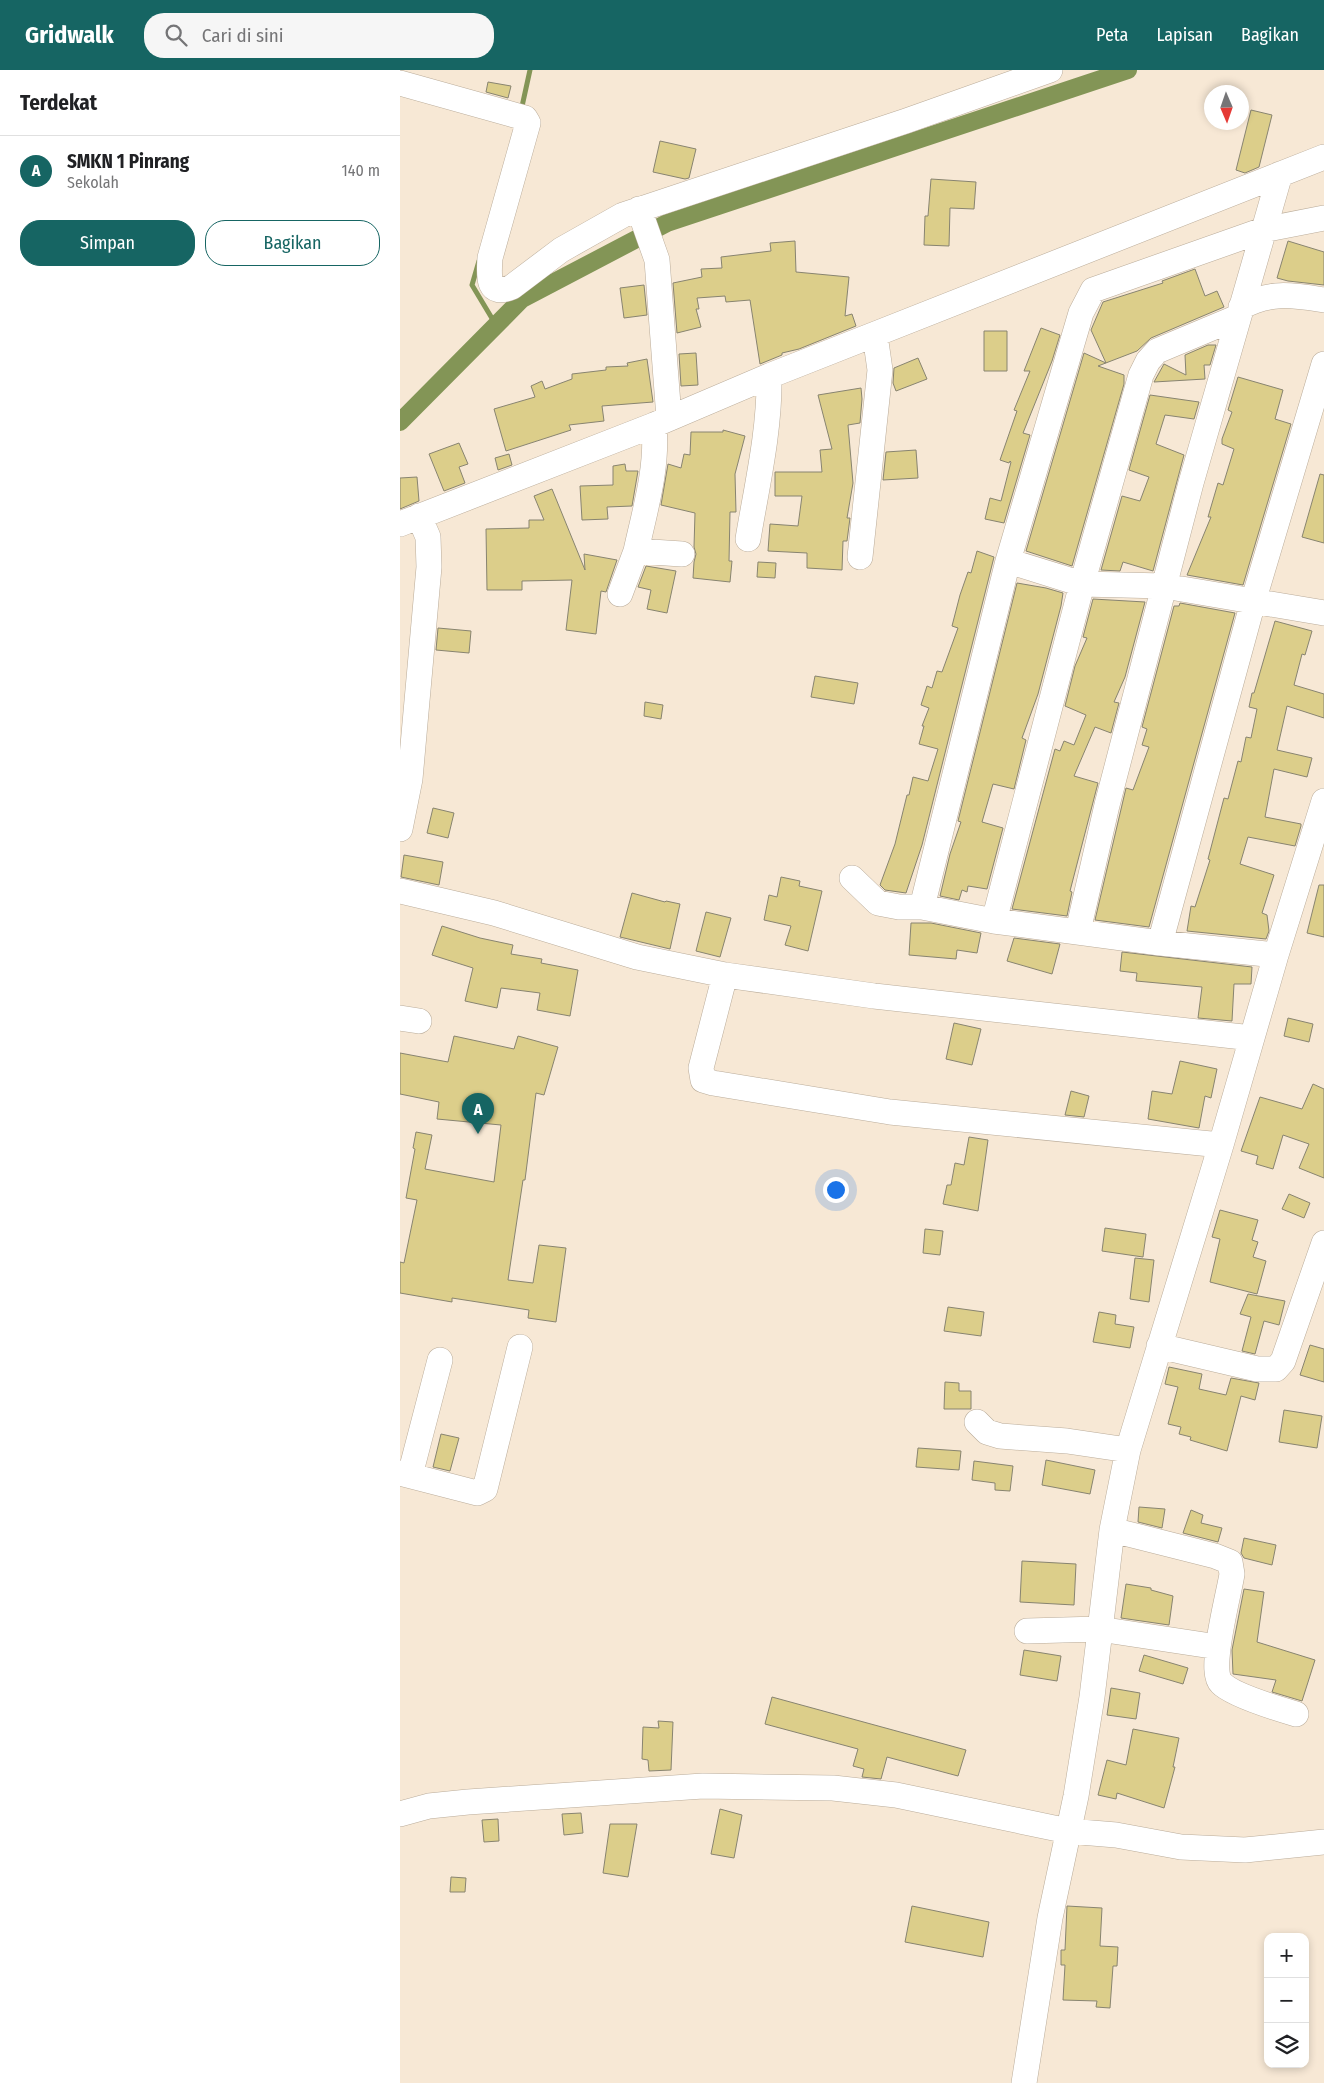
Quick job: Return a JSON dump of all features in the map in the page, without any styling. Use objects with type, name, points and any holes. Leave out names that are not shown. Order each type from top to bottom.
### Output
[{"type":"street","points":[[400,83],[519,117],[528,123],[490,258],[489,278],[492,286],[502,289],[512,287],[561,250],[623,215],[640,212],[1050,70]]},
{"type":"street","points":[[400,829],[410,779],[429,567],[428,537],[409,520],[661,422],[769,376],[1080,255],[1324,157]]},
{"type":"street","points":[[1078,931],[1107,805],[1191,483],[1280,174]]},
{"type":"street","points":[[620,594],[636,551],[648,498],[661,422],[657,260],[640,212]]},
{"type":"street","points":[[922,907],[1008,562],[1081,313],[1093,290],[1266,224],[1324,218]]},
{"type":"street","points":[[1080,255],[1093,290]]},
{"type":"street","points":[[994,921],[1082,584],[1141,375],[1148,361],[1164,346],[1239,312],[1254,300],[1275,295],[1324,300]]},
{"type":"street","points":[[860,557],[880,370],[875,335]]},
{"type":"street","points":[[1160,943],[1253,602],[1324,364]]},
{"type":"street","points":[[748,538],[765,439],[770,397],[769,376]]},
{"type":"street","points":[[636,551],[682,554]]},
{"type":"street","points":[[1008,562],[1082,584],[1164,586],[1324,614]]},
{"type":"street","points":[[1024,2083],[1050,1918],[1076,1796],[1092,1697],[1112,1530],[1128,1450],[1324,801]]},
{"type":"street","points":[[852,878],[878,903],[899,907],[922,907],[994,921],[1160,943],[1276,955]]},
{"type":"street","points":[[400,891],[494,913],[637,957],[725,975],[874,996],[1252,1038]]},
{"type":"street","points":[[725,975],[701,1068],[703,1080],[713,1084],[890,1112],[1221,1144]]},
{"type":"street","points":[[1159,1346],[1258,1369],[1276,1369],[1283,1361],[1324,1243]]},
{"type":"street","points":[[440,1360],[405,1474],[477,1492],[485,1490],[520,1347]]},
{"type":"street","points":[[977,1422],[987,1432],[1000,1436],[1067,1441],[1128,1450]]},
{"type":"street","points":[[1112,1530],[1214,1556],[1230,1562],[1232,1570],[1231,1580],[1218,1647],[1217,1678],[1221,1684],[1254,1700],[1296,1714]]},
{"type":"street","points":[[1027,1631],[1099,1629],[1218,1647]]},
{"type":"street","points":[[400,1814],[430,1806],[468,1802],[703,1786],[833,1788],[896,1795],[1068,1832],[1116,1835],[1181,1847],[1244,1850],[1324,1842]]},
{"type":"building","points":[[488,82],[511,86],[508,98],[486,92]]},
{"type":"building","points":[[1251,110],[1272,115],[1259,167],[1245,173],[1236,170],[1246,130],[1249,130]]},
{"type":"building","points":[[660,141],[696,149],[689,178],[685,179],[653,172]]},
{"type":"building","points":[[931,179],[976,182],[974,209],[950,208],[949,246],[924,245],[925,216],[928,216]]},
{"type":"building","points":[[795,241],[796,272],[849,277],[845,316],[852,314],[856,326],[799,349],[782,353],[782,355],[760,364],[750,300],[726,302],[725,296],[697,298],[699,309],[696,309],[701,327],[677,333],[673,283],[702,277],[701,269],[722,268],[721,257],[771,251],[770,243]]},
{"type":"building","points":[[1288,241],[1324,252],[1324,285],[1277,278]]},
{"type":"building","points":[[1195,269],[1205,296],[1217,291],[1224,307],[1151,338],[1137,351],[1106,363],[1091,330],[1103,302],[1163,283],[1162,281]]},
{"type":"building","points":[[644,285],[647,315],[624,318],[620,288]]},
{"type":"building","points":[[1041,328],[1060,335],[1052,361],[1023,433],[1030,435],[1004,523],[985,519],[990,498],[1001,501],[1011,462],[1000,460],[1017,411],[1014,410],[1030,371],[1024,371]]},
{"type":"building","points":[[984,331],[1007,331],[1007,371],[984,371]]},
{"type":"building","points":[[1208,345],[1216,345],[1210,365],[1204,365],[1205,379],[1154,382],[1164,364],[1186,375],[1185,355]]},
{"type":"building","points":[[696,353],[698,385],[681,386],[679,354]]},
{"type":"building","points":[[1084,353],[1106,363],[1098,366],[1124,375],[1124,384],[1072,566],[1026,551]]},
{"type":"building","points":[[918,358],[927,379],[896,391],[893,383],[894,368]]},
{"type":"building","points":[[647,359],[653,402],[602,406],[604,421],[569,425],[571,430],[506,451],[494,409],[535,397],[531,386],[542,381],[545,389],[572,379],[572,374],[606,370],[606,367],[628,366],[627,363]]},
{"type":"building","points":[[1238,377],[1283,390],[1275,419],[1291,424],[1243,585],[1187,575],[1211,517],[1208,517],[1218,483],[1223,485],[1234,449],[1222,444],[1222,439],[1232,412],[1228,410]]},
{"type":"building","points":[[861,388],[860,423],[848,425],[853,483],[847,518],[850,518],[847,541],[843,541],[842,570],[807,568],[807,553],[768,551],[770,524],[798,526],[802,496],[775,496],[775,472],[822,472],[820,450],[832,449],[818,395]]},
{"type":"building","points":[[1150,395],[1199,402],[1194,419],[1165,415],[1156,444],[1184,455],[1153,571],[1123,562],[1120,571],[1101,570],[1122,496],[1140,501],[1149,477],[1129,470]]},
{"type":"building","points":[[723,430],[745,436],[735,474],[736,512],[730,512],[729,561],[732,561],[730,582],[693,578],[696,554],[694,547],[695,513],[661,505],[668,464],[681,468],[684,454],[690,455],[691,432],[723,432]]},
{"type":"building","points":[[459,443],[468,464],[459,467],[465,483],[444,491],[429,454]]},
{"type":"building","points":[[916,450],[918,478],[883,480],[886,452]]},
{"type":"building","points":[[509,454],[512,465],[498,470],[495,458]]},
{"type":"building","points":[[625,464],[626,471],[638,471],[632,506],[607,507],[608,519],[582,520],[580,486],[613,485],[613,466]]},
{"type":"building","points":[[1320,474],[1324,475],[1324,543],[1302,537]]},
{"type":"building","points":[[417,477],[419,501],[400,509],[400,478]]},
{"type":"building","points":[[552,489],[585,570],[584,554],[617,560],[606,592],[601,591],[596,634],[566,630],[572,580],[522,581],[522,590],[487,590],[486,529],[529,528],[529,520],[544,520],[534,496]]},
{"type":"building","points":[[977,551],[994,557],[922,845],[906,893],[885,890],[880,885],[895,844],[913,777],[928,781],[938,749],[919,744],[924,726],[922,726],[929,708],[921,705],[927,686],[932,688],[937,671],[942,672],[958,628],[952,626],[960,595],[968,572],[971,573]]},
{"type":"building","points":[[758,562],[776,563],[775,578],[757,577]]},
{"type":"building","points":[[646,566],[676,571],[667,613],[647,609],[651,590],[638,587]]},
{"type":"building","points":[[1017,583],[1063,593],[1061,606],[1038,694],[1022,738],[1026,740],[1014,789],[993,784],[982,822],[1003,828],[987,889],[968,886],[967,892],[962,890],[959,900],[940,896],[950,854],[961,822],[958,821]]},
{"type":"building","points":[[1093,599],[1145,602],[1125,677],[1114,702],[1119,703],[1111,733],[1095,727],[1074,776],[1098,783],[1070,891],[1072,892],[1067,916],[1012,909],[1055,749],[1060,751],[1064,741],[1074,745],[1086,715],[1065,706],[1075,666],[1087,638],[1083,637]]},
{"type":"building","points":[[1180,603],[1235,613],[1149,927],[1095,920],[1126,788],[1133,790],[1149,747],[1142,745],[1147,729],[1142,727],[1174,606],[1179,606]]},
{"type":"building","points":[[1275,621],[1312,631],[1305,655],[1302,654],[1294,685],[1324,694],[1324,718],[1287,706],[1277,750],[1312,758],[1307,777],[1274,769],[1265,817],[1301,824],[1301,826],[1295,846],[1248,837],[1240,864],[1274,875],[1262,913],[1267,915],[1269,931],[1266,939],[1187,931],[1191,906],[1195,907],[1210,860],[1208,859],[1224,798],[1228,799],[1238,761],[1241,762],[1246,737],[1251,738],[1257,709],[1249,707]]},
{"type":"building","points":[[438,628],[471,631],[469,653],[436,650]]},
{"type":"building","points":[[815,676],[858,683],[854,704],[811,697]]},
{"type":"building","points":[[645,702],[663,705],[661,719],[644,716]]},
{"type":"building","points":[[433,808],[454,813],[448,838],[427,833]]},
{"type":"building","points":[[404,855],[443,862],[439,885],[401,877]]},
{"type":"building","points":[[781,877],[800,881],[799,886],[822,891],[808,951],[785,945],[791,926],[764,920],[769,895],[777,897]]},
{"type":"building","points":[[1319,885],[1324,885],[1324,937],[1307,933]]},
{"type":"building","points":[[632,893],[680,904],[670,949],[620,937]]},
{"type":"building","points":[[706,912],[731,918],[720,957],[696,951]]},
{"type":"building","points":[[911,923],[931,923],[981,933],[977,953],[957,950],[956,959],[909,955]]},
{"type":"building","points":[[442,926],[480,938],[513,945],[511,954],[542,959],[541,963],[578,970],[570,1016],[537,1010],[540,993],[501,988],[497,1008],[465,1001],[473,968],[432,955]]},
{"type":"building","points":[[1014,938],[1060,944],[1052,974],[1007,961]]},
{"type":"building","points":[[1122,952],[1252,967],[1251,984],[1234,984],[1232,1021],[1198,1018],[1202,987],[1136,981],[1137,973],[1120,971]]},
{"type":"building","points":[[1288,1018],[1313,1024],[1309,1042],[1284,1036]]},
{"type":"building","points":[[954,1023],[981,1029],[972,1065],[946,1059]]},
{"type":"building","points":[[454,1036],[514,1049],[518,1036],[558,1047],[544,1095],[536,1093],[525,1180],[523,1180],[508,1280],[533,1283],[539,1245],[566,1248],[556,1322],[528,1318],[529,1310],[452,1298],[452,1302],[400,1293],[400,1262],[404,1263],[417,1200],[406,1198],[415,1149],[413,1148],[416,1132],[432,1135],[425,1169],[494,1182],[501,1125],[437,1119],[439,1102],[400,1094],[400,1053],[448,1062]]},
{"type":"building","points":[[1180,1061],[1217,1069],[1211,1098],[1205,1096],[1199,1128],[1148,1119],[1152,1091],[1172,1094]]},
{"type":"building","points":[[1313,1084],[1324,1089],[1324,1178],[1299,1168],[1309,1144],[1283,1135],[1273,1169],[1256,1164],[1258,1156],[1241,1151],[1260,1097],[1302,1109]]},
{"type":"building","points":[[1071,1091],[1089,1096],[1084,1117],[1065,1115]]},
{"type":"building","points":[[969,1137],[988,1140],[978,1211],[943,1204],[947,1185],[951,1185],[955,1163],[964,1165]]},
{"type":"building","points":[[1289,1194],[1310,1203],[1304,1218],[1282,1209]]},
{"type":"building","points":[[1220,1210],[1258,1220],[1252,1240],[1258,1242],[1253,1257],[1266,1261],[1257,1294],[1210,1282],[1220,1239],[1212,1237]]},
{"type":"building","points":[[1105,1228],[1146,1234],[1143,1257],[1102,1251]]},
{"type":"building","points":[[925,1229],[943,1231],[940,1255],[923,1253]]},
{"type":"building","points":[[1135,1258],[1154,1260],[1149,1302],[1130,1299]]},
{"type":"building","points":[[1248,1294],[1285,1301],[1279,1325],[1264,1321],[1255,1354],[1242,1351],[1251,1317],[1240,1314]]},
{"type":"building","points":[[948,1307],[984,1312],[981,1336],[944,1331]]},
{"type":"building","points":[[1099,1312],[1116,1315],[1115,1324],[1134,1327],[1130,1348],[1093,1342]]},
{"type":"building","points":[[1310,1345],[1324,1349],[1324,1382],[1300,1375]]},
{"type":"building","points":[[1169,1367],[1202,1374],[1199,1389],[1226,1395],[1231,1378],[1259,1383],[1255,1400],[1241,1396],[1227,1451],[1190,1440],[1191,1437],[1179,1434],[1181,1427],[1168,1424],[1178,1387],[1165,1384]]},
{"type":"building","points":[[945,1382],[959,1383],[959,1391],[971,1391],[971,1409],[944,1409]]},
{"type":"building","points":[[1284,1410],[1322,1416],[1317,1448],[1279,1442]]},
{"type":"building","points":[[441,1434],[459,1438],[450,1471],[433,1467]]},
{"type":"building","points":[[918,1448],[961,1451],[959,1470],[916,1467]]},
{"type":"building","points":[[1046,1460],[1095,1470],[1090,1494],[1042,1485]]},
{"type":"building","points":[[974,1461],[1013,1466],[1010,1491],[995,1490],[995,1483],[972,1480]]},
{"type":"building","points":[[1139,1507],[1165,1509],[1162,1528],[1138,1522]]},
{"type":"building","points":[[1191,1510],[1203,1515],[1201,1523],[1222,1528],[1218,1542],[1183,1533]]},
{"type":"building","points":[[1244,1538],[1276,1545],[1272,1565],[1244,1558],[1241,1553]]},
{"type":"building","points":[[1022,1561],[1076,1564],[1074,1605],[1020,1602]]},
{"type":"building","points":[[1126,1584],[1151,1588],[1151,1590],[1173,1596],[1169,1625],[1121,1618]]},
{"type":"building","points":[[1244,1589],[1264,1592],[1257,1642],[1315,1660],[1302,1701],[1272,1692],[1276,1680],[1233,1674],[1232,1650]]},
{"type":"building","points":[[1024,1650],[1061,1656],[1057,1681],[1020,1675]]},
{"type":"building","points":[[1144,1655],[1188,1668],[1183,1684],[1139,1671]]},
{"type":"building","points":[[1111,1688],[1140,1693],[1136,1719],[1107,1715]]},
{"type":"building","points":[[772,1697],[966,1750],[958,1776],[887,1757],[881,1779],[862,1777],[864,1769],[853,1766],[858,1749],[765,1724]]},
{"type":"building","points":[[658,1721],[673,1722],[671,1770],[649,1771],[648,1760],[642,1759],[643,1727],[659,1728]]},
{"type":"building","points":[[1133,1729],[1179,1738],[1173,1767],[1175,1767],[1164,1808],[1117,1793],[1116,1799],[1098,1795],[1107,1760],[1126,1765]]},
{"type":"building","points":[[720,1809],[742,1815],[734,1858],[711,1854]]},
{"type":"building","points":[[581,1813],[583,1833],[564,1835],[562,1814]]},
{"type":"building","points":[[498,1819],[499,1841],[484,1842],[482,1820]]},
{"type":"building","points":[[610,1824],[637,1824],[628,1877],[603,1873]]},
{"type":"building","points":[[451,1877],[466,1878],[465,1892],[450,1892]]},
{"type":"building","points":[[912,1906],[989,1922],[983,1957],[905,1942]]},
{"type":"building","points":[[1067,1906],[1102,1908],[1100,1946],[1118,1947],[1117,1966],[1113,1966],[1110,2008],[1096,2007],[1097,2001],[1063,2000],[1065,1965],[1061,1965],[1061,1950],[1065,1950]]},
{"type":"waterway","points":[[521,111],[530,70]]},
{"type":"waterway","points":[[400,422],[522,299],[667,223],[1128,70]]},
{"type":"waterway","points":[[479,261],[472,285],[496,325]]},
{"type":"place","name":"SMKN 1 Pinrang","points":[[478,1134]]}]
